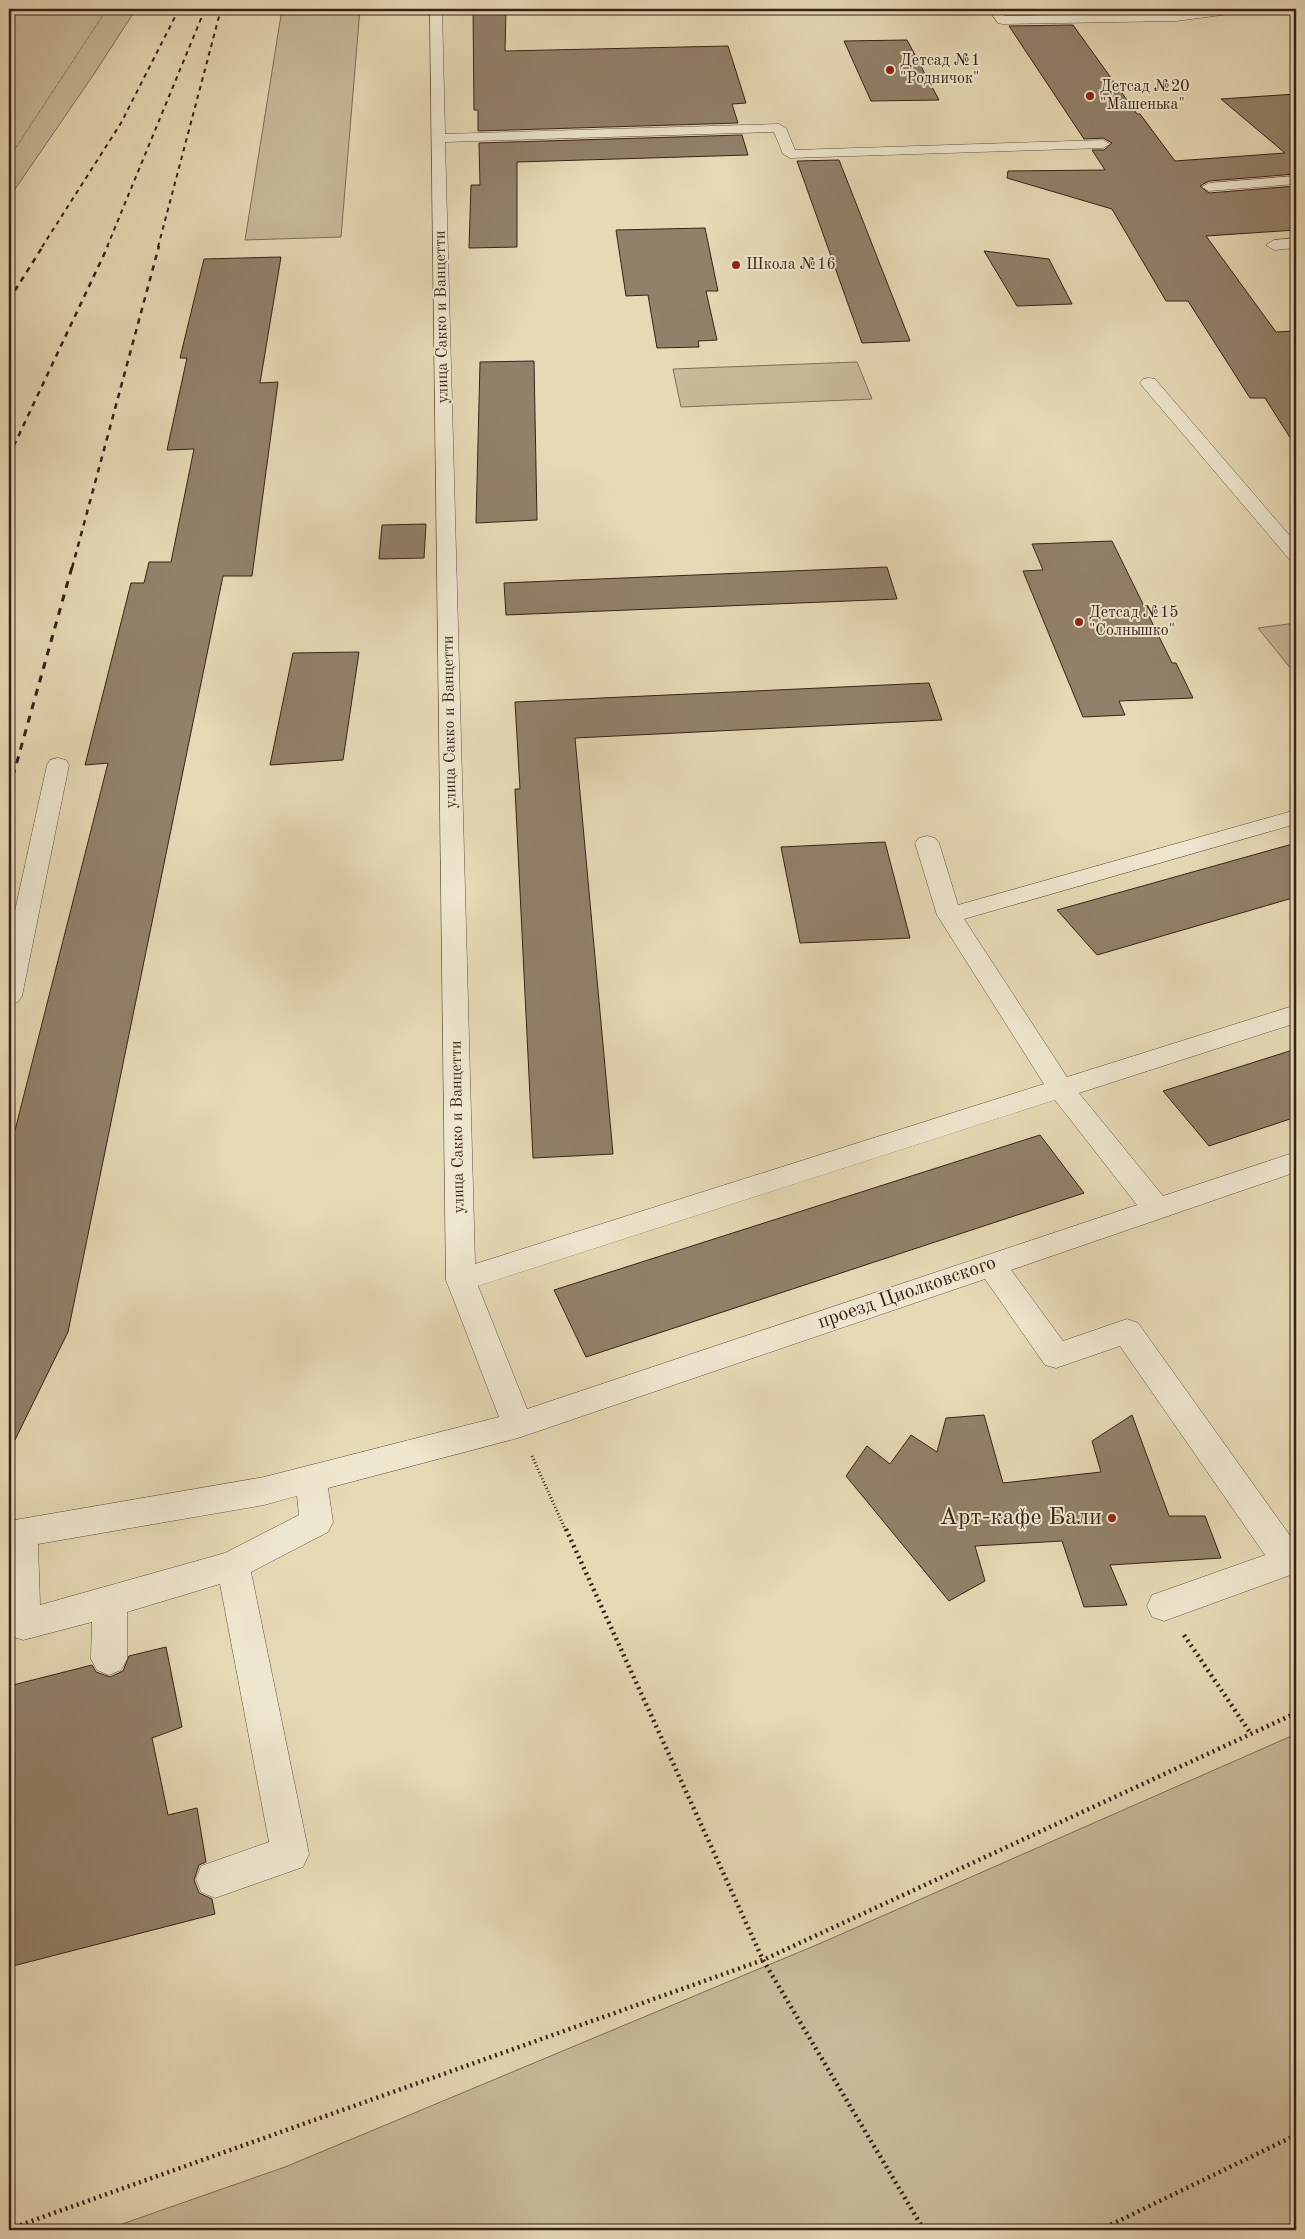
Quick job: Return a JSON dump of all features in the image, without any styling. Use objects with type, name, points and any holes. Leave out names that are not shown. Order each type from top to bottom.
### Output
[{"type":"street","name":"улица Сакко и Ванцетти","points":[[436,9],[461,1280],[518,1425]]},
{"type":"street","points":[[994,9],[1002,20],[1176,17],[1237,9]]},
{"type":"street","points":[[439,138],[779,128],[790,154],[1104,144]]},
{"type":"street","points":[[1209,187],[1296,180]]},
{"type":"street","points":[[1274,245],[1296,243]]},
{"type":"street","points":[[1149,383],[1296,555]]},
{"type":"street","points":[[9,996],[58,765]]},
{"type":"street","points":[[949,915],[1296,817]]},
{"type":"street","points":[[927,843],[949,915],[1061,1090],[1157,1209]]},
{"type":"street","points":[[461,1280],[1296,1014]]},
{"type":"street","name":"проезд Циолковского","points":[[15,1534],[264,1491],[518,1425],[1296,1162]]},
{"type":"street","points":[[991,1265],[1056,1356],[1127,1331],[1290,1561],[1164,1606]]},
{"type":"street","points":[[15,1534],[24,1626],[232,1565],[316,1522],[311,1479]]},
{"type":"street","points":[[215,1879],[290,1854],[232,1565]]},
{"type":"street","points":[[109,1659],[110,1602]]},
{"type":"path","points":[[9,158],[107,9]]},
{"type":"path","points":[[518,1425],[763,1960],[924,2230]]},
{"type":"path","points":[[1164,1606],[1251,1734]]},
{"type":"path","points":[[9,2229],[763,1960],[1296,1713]]},
{"type":"path","points":[[1100,2230],[1296,2135]]},
{"type":"shaded area","points":[[9,9],[136,9],[9,198]]},
{"type":"shaded area","points":[[282,9],[360,9],[341,237],[245,240]]},
{"type":"shaded area","points":[[857,362],[872,399],[681,407],[673,369]]},
{"type":"shaded area","points":[[1296,623],[1296,675],[1258,628]]},
{"type":"shaded area","points":[[1296,1734],[1296,2230],[105,2230],[285,2167],[821,1943]]},
{"type":"building","points":[[473,9],[506,9],[505,51],[728,46],[746,103],[732,104],[738,123],[478,131],[478,110],[474,110]]},
{"type":"building","points":[[1073,25],[1137,114],[1140,114],[1175,161],[1285,153],[1221,99],[1296,94],[1296,174],[1209,181],[1200,186],[1209,193],[1296,186],[1296,230],[1206,236],[1276,332],[1296,331],[1296,447],[1265,398],[1250,398],[1188,301],[1166,301],[1112,209],[1007,178],[1008,171],[1105,170],[1092,150],[1104,150],[1112,143],[1103,138],[1084,139],[1009,26]]},
{"type":"building","name":"Детсад №1 \"Родничок\"","points":[[907,40],[939,100],[871,101],[844,41]]},
{"type":"building","points":[[742,135],[748,155],[517,162],[517,247],[469,248],[471,185],[480,185],[479,143]]},
{"type":"building","points":[[839,160],[910,341],[862,343],[797,161]]},
{"type":"building","points":[[705,228],[718,291],[706,291],[717,340],[698,341],[699,347],[657,348],[648,295],[626,296],[616,230]]},
{"type":"building","points":[[984,251],[1049,259],[1072,304],[1017,306]]},
{"type":"building","points":[[281,257],[260,383],[278,382],[252,576],[223,576],[68,1332],[9,1452],[9,1154],[108,763],[85,765],[131,583],[144,583],[149,562],[171,562],[194,449],[167,450],[187,358],[180,358],[204,259]]},
{"type":"building","points":[[534,361],[537,520],[476,523],[480,362]]},
{"type":"building","points":[[426,524],[424,558],[379,559],[382,525]]},
{"type":"building","points":[[1112,541],[1172,663],[1176,663],[1193,698],[1119,701],[1125,715],[1083,717],[1023,571],[1043,570],[1032,544]]},
{"type":"building","points":[[887,567],[897,599],[506,615],[504,583]]},
{"type":"building","points":[[359,652],[343,760],[270,765],[293,653]]},
{"type":"building","points":[[929,683],[942,720],[575,738],[613,1154],[533,1158],[515,789],[520,789],[515,702]]},
{"type":"building","points":[[885,842],[910,938],[800,943],[781,847]]},
{"type":"building","points":[[1296,843],[1296,897],[1097,955],[1057,910]]},
{"type":"building","points":[[1296,1049],[1296,1117],[1209,1146],[1163,1091]]},
{"type":"building","points":[[1040,1135],[1084,1193],[586,1357],[554,1290]]},
{"type":"building","points":[[984,1415],[1003,1483],[1101,1472],[1092,1441],[1132,1415],[1169,1516],[1205,1516],[1221,1558],[1110,1565],[1127,1605],[1084,1607],[1062,1541],[975,1546],[985,1581],[949,1601],[846,1476],[867,1446],[890,1464],[911,1435],[937,1452],[946,1418]]},
{"type":"building","points":[[166,1647],[182,1727],[152,1738],[168,1815],[197,1808],[206,1862],[199,1865],[194,1880],[199,1893],[212,1899],[215,1914],[9,1967],[9,1686],[92,1665],[96,1672],[110,1677],[123,1671],[129,1656]]},
{"type":"railway","points":[[42,247],[121,123],[179,9]]},
{"type":"railway","points":[[107,247],[205,9]]},
{"type":"railway","points":[[158,247],[221,9]]},
{"type":"railway","points":[[9,300],[43,246]]},
{"type":"railway","points":[[9,456],[108,246]]},
{"type":"railway","points":[[72,568],[159,246]]},
{"type":"railway","points":[[9,790],[72,567]]},
{"type":"place","name":"Детсад №1 \"Родничок\"","points":[[890,70]]},
{"type":"place","name":"Детсад №20 \"Машенька\"","points":[[1090,96]]},
{"type":"place","name":"Школа №16","points":[[736,265]]},
{"type":"place","name":"Детсад №15 \"Солнышко\"","points":[[1079,622]]},
{"type":"place","name":"Арт-кафе Бали","points":[[1112,1518]]}]
